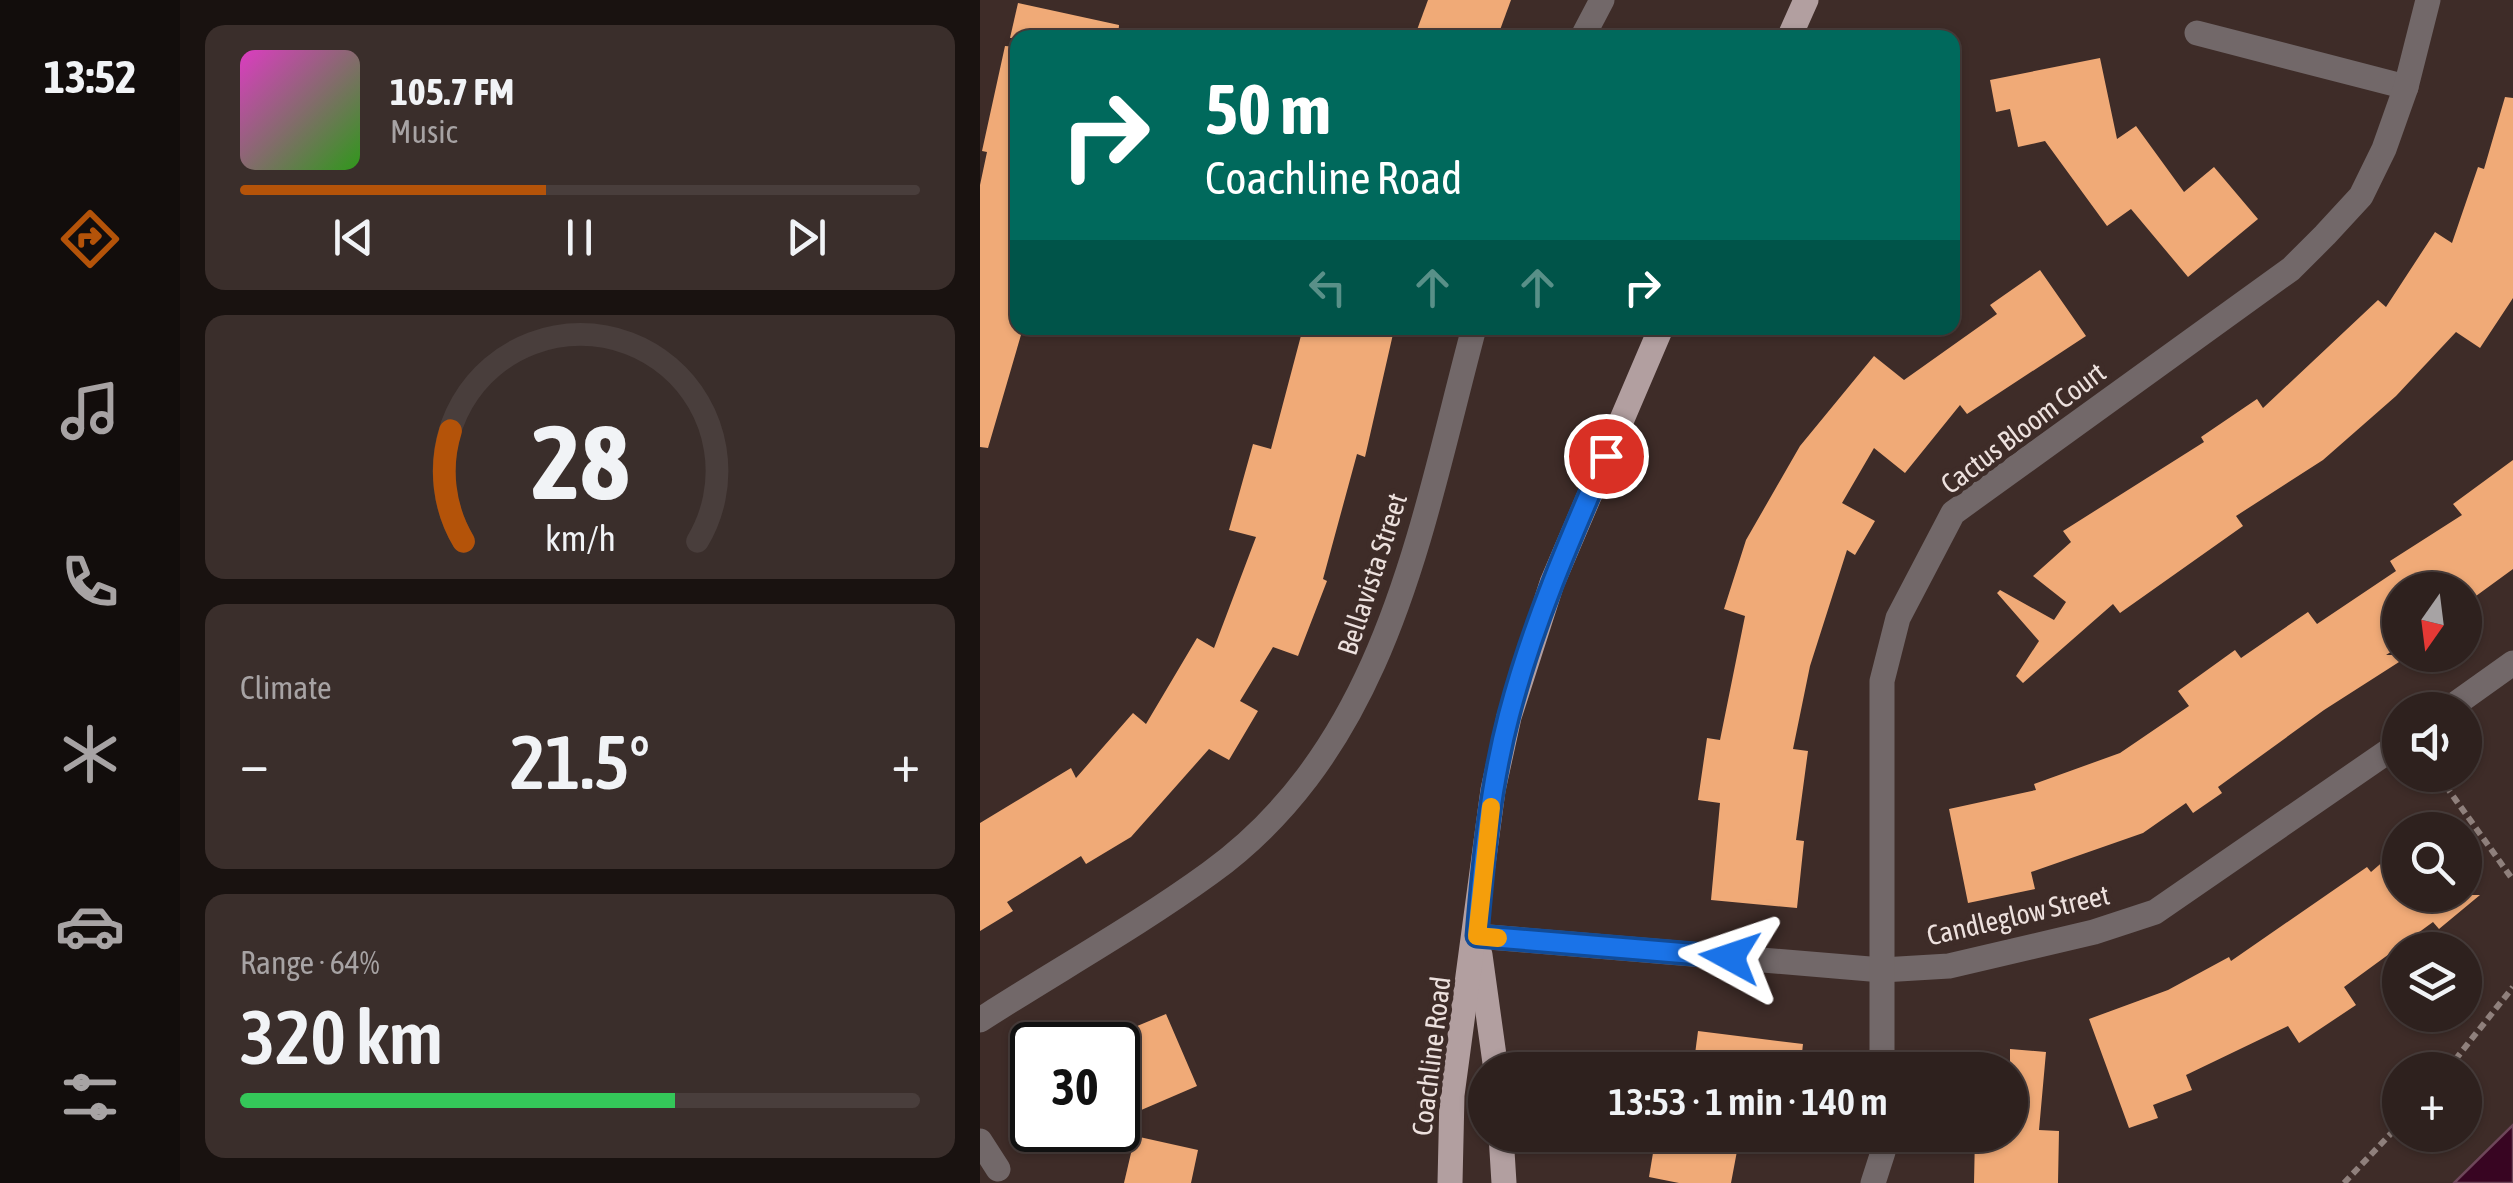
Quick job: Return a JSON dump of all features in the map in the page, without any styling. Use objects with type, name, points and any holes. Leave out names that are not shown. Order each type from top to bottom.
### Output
[{"type":"main road","points":[[1793,30],[1806,0]]},
{"type":"main road","name":"Coachline Road","points":[[1450,1183],[1452,1096],[1477,936],[1493,790],[1530,646],[1552,583],[1658,335]]},
{"type":"main road","name":"Coachline Road","points":[[1477,936],[1493,1052]]},
{"type":"main road","points":[[1502,1152],[1504,1183]]},
{"type":"street","points":[[1586,30],[1602,0]]},
{"type":"street","name":"Cactus Bloom Court","points":[[1882,1052],[1882,681],[1898,618],[1954,513],[2292,268],[2361,196],[2406,88],[2428,0]]},
{"type":"street","points":[[2197,33],[2406,88]]},
{"type":"street","name":"Bellavista Street","points":[[980,1020],[1211,873],[1259,831],[1315,764],[1359,700],[1390,635],[1472,335]]},
{"type":"street","points":[[2472,692],[2513,663]]},
{"type":"street","name":"Candleglow Street","points":[[1477,936],[1882,970],[1950,966],[2094,932],[2155,912],[2382,755]]},
{"type":"street","points":[[980,1141],[998,1169]]},
{"type":"street","points":[[1873,1183],[1879,1152]]},
{"type":"path","points":[[2450,792],[2513,880]]},
{"type":"path","points":[[2461,1052],[2513,987]]},
{"type":"path","points":[[2344,1183],[2382,1143]]},
{"type":"shaded area","points":[[2513,1125],[2513,1183],[2454,1183]]},
{"type":"building","points":[[1428,0],[1511,0],[1500,30],[1417,30]]},
{"type":"building","points":[[1018,3],[1119,25],[1119,30],[1012,30]]},
{"type":"building","points":[[1005,46],[1010,46],[1010,335],[1021,335],[988,448],[980,447],[980,185],[987,152],[982,151]]},
{"type":"building","points":[[2100,58],[2117,139],[2136,126],[2184,192],[2214,167],[2258,219],[2188,277],[2131,209],[2107,226],[2045,141],[2018,147],[2010,109],[1996,112],[1990,80]]},
{"type":"building","points":[[2505,97],[2513,98],[2513,298],[2480,348],[2456,332],[2396,396],[2323,460],[2236,516],[2243,526],[2120,613],[2113,604],[2023,683],[2016,676],[2039,641],[1997,593],[2000,590],[2054,620],[2066,602],[2033,576],[2071,542],[2063,531],[2204,442],[2201,437],[2257,399],[2263,408],[2378,300],[2386,307],[2435,232],[2452,243],[2478,167],[2484,169]]},
{"type":"building","points":[[2040,270],[2086,336],[1967,414],[1960,405],[1905,473],[1874,448],[1842,503],[1875,521],[1855,555],[1847,550],[1810,666],[1793,749],[1808,751],[1796,840],[1804,841],[1797,908],[1711,900],[1720,803],[1698,800],[1707,738],[1720,740],[1745,616],[1724,609],[1746,540],[1800,446],[1874,356],[1904,380],[1997,314],[1990,305]]},
{"type":"building","points":[[1301,335],[1393,335],[1365,457],[1357,454],[1323,579],[1327,581],[1298,656],[1273,647],[1240,701],[1258,711],[1229,760],[1209,749],[1131,837],[1086,864],[1081,856],[1007,902],[1013,911],[980,931],[980,823],[1071,768],[1076,778],[1133,713],[1146,724],[1197,638],[1214,648],[1256,537],[1229,530],[1253,444],[1271,449]]},
{"type":"building","points":[[2513,460],[2513,569],[2482,592],[2482,572],[2395,572],[2390,561],[2462,515],[2453,504]]},
{"type":"building","points":[[2382,580],[2383,672],[2218,787],[2222,793],[2193,813],[2186,803],[2143,833],[2031,872],[2035,889],[1968,903],[1949,809],[2036,790],[2034,784],[2120,753],[2189,706],[2178,691],[2235,650],[2241,658],[2308,612],[2317,624]]},
{"type":"building","points":[[2382,863],[2382,912],[2460,912],[2439,929],[2433,922],[2419,932],[2382,932],[2382,959],[2344,987],[2356,1005],[2299,1043],[2288,1026],[2186,1075],[2192,1090],[2153,1105],[2158,1118],[2129,1128],[2089,1019],[2168,990],[2229,957],[2231,961],[2367,867],[2371,872]]},
{"type":"building","points":[[1166,1014],[1197,1086],[1140,1111],[1140,1025]]},
{"type":"building","points":[[1698,1031],[1803,1044],[1802,1052],[1695,1052]]},
{"type":"building","points":[[2010,1049],[2046,1052],[2039,1130],[2059,1131],[2058,1183],[1974,1183],[1975,1152],[2028,1152],[2028,1052]]},
{"type":"building","points":[[1140,1137],[1198,1150],[1191,1183],[1124,1183],[1131,1152],[1140,1152]]},
{"type":"building","points":[[1653,1152],[1737,1152],[1731,1183],[1679,1183],[1649,1177]]},
{"type":"slow traffic","points":[[1491,807],[1477,936],[1498,938]]},
{"type":"route","points":[[1606,456],[1552,583],[1509,716],[1493,790],[1477,936],[1730,957]]}]
